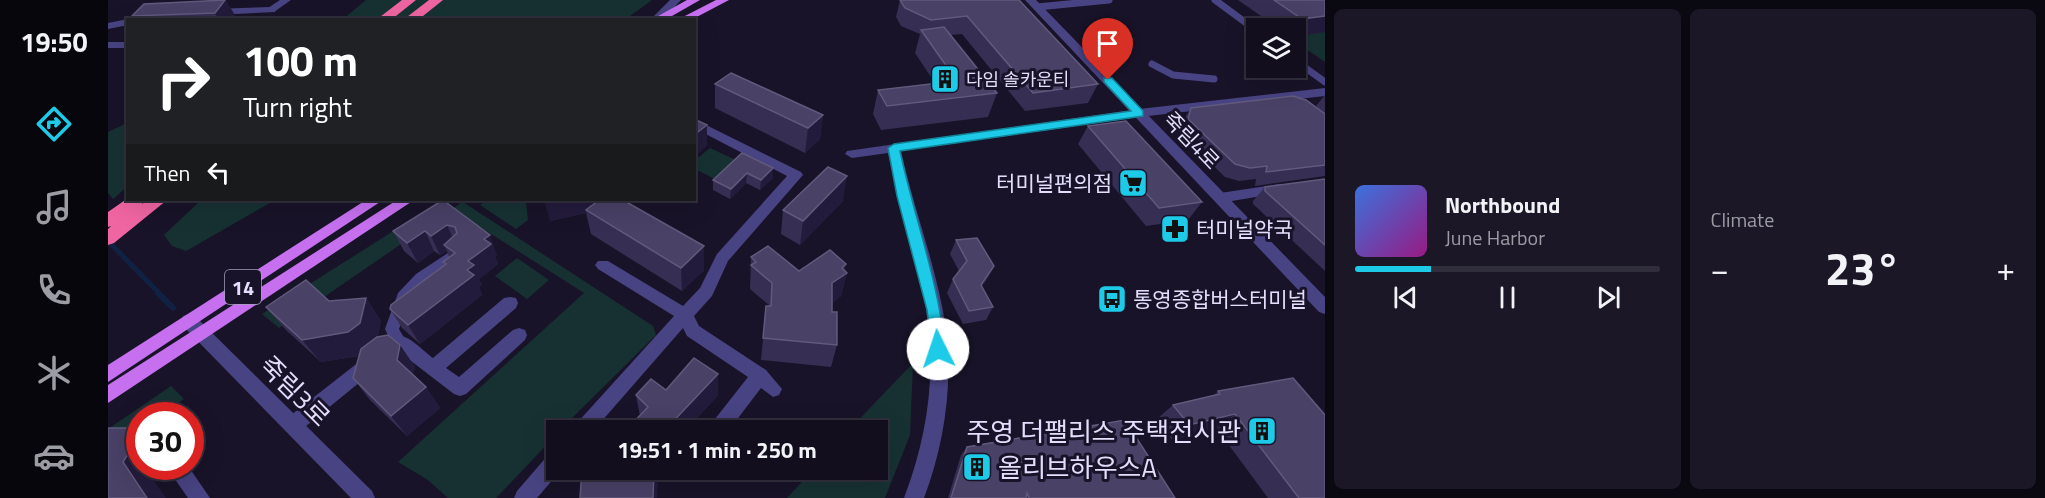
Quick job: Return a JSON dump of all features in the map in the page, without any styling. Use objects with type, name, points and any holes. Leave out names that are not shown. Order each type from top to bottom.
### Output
[{"type":"highway","points":[[385,18],[410,0]]},
{"type":"highway","points":[[412,18],[437,0]]},
{"type":"highway","points":[[108,221],[135,201]]},
{"type":"highway","points":[[108,238],[158,201]]},
{"type":"main road","points":[[659,18],[695,0]]},
{"type":"main road","points":[[686,18],[724,0]]},
{"type":"main road","name":"14","points":[[108,374],[374,201]]},
{"type":"main road","name":"14","points":[[108,395],[405,201]]},
{"type":"street","points":[[202,12],[271,10],[286,0]]},
{"type":"street","points":[[657,18],[676,0]]},
{"type":"street","name":"죽림4로","points":[[1034,4],[1325,307]]},
{"type":"street","points":[[108,28],[126,23]]},
{"type":"street","points":[[108,28],[126,30]]},
{"type":"street","points":[[108,45],[126,45]]},
{"type":"street","points":[[852,154],[1139,113],[1325,92]]},
{"type":"street","points":[[1290,96],[1307,111]]},
{"type":"street","points":[[592,420],[706,292],[722,258],[796,175],[696,124]]},
{"type":"street","points":[[894,148],[903,196],[934,310],[939,369],[934,418],[924,474],[914,498]]},
{"type":"street","points":[[1220,198],[1290,188]]},
{"type":"street","points":[[457,252],[421,278],[403,297],[392,329],[398,341],[460,388],[519,335]]},
{"type":"street","points":[[603,265],[685,315],[693,331],[760,375],[773,389]]},
{"type":"street","points":[[433,368],[510,303]]},
{"type":"street","name":"죽림3로","points":[[189,321],[365,498]]},
{"type":"street","points":[[293,425],[398,341]]},
{"type":"street","points":[[726,420],[760,375]]},
{"type":"street","points":[[524,498],[546,473]]},
{"type":"street","points":[[186,480],[200,498]]},
{"type":"lane","points":[[1034,4],[1110,0]]},
{"type":"lane","points":[[1215,0],[1246,24]]},
{"type":"lane","points":[[1152,64],[1162,73],[1186,79],[1214,79]]},
{"type":"lane","points":[[1306,68],[1325,82]]},
{"type":"green space","points":[[366,0],[652,0],[627,18],[344,18]]},
{"type":"green space","points":[[1325,32],[1325,62],[1306,49],[1306,35]]},
{"type":"green space","points":[[126,123],[126,188],[113,199],[108,193],[108,132]]},
{"type":"green space","points":[[710,148],[740,162],[719,181],[696,170],[696,159]]},
{"type":"green space","points":[[200,201],[273,201],[186,251],[172,246],[164,235]]},
{"type":"green space","points":[[441,201],[452,209],[279,328],[262,314]]},
{"type":"green space","points":[[461,201],[464,201],[463,202],[653,326],[656,335],[570,420],[546,420],[546,446],[496,498],[448,498],[428,480],[398,462],[584,293],[452,209]]},
{"type":"green space","points":[[486,201],[524,201],[528,220],[516,229],[480,205]]},
{"type":"green space","points":[[517,258],[549,280],[527,299],[495,276]]},
{"type":"green space","points":[[913,363],[910,435],[885,498],[787,498],[804,480],[888,480],[888,420],[859,420]]},
{"type":"green space","points":[[171,386],[184,399],[180,402],[148,402]]},
{"type":"green space","points":[[126,417],[126,430],[108,429]]},
{"type":"building","points":[[225,0],[215,13],[132,16],[144,4]]},
{"type":"building","points":[[900,0],[1019,0],[1098,84],[1033,93],[967,16],[931,20],[905,8]]},
{"type":"building","points":[[1274,0],[1325,0],[1325,16],[1301,18]]},
{"type":"building","points":[[944,27],[997,93],[887,106],[878,90],[957,81],[921,30]]},
{"type":"building","points":[[731,73],[823,115],[808,128],[715,84]]},
{"type":"building","points":[[1293,96],[1306,100],[1325,114],[1325,165],[1266,172],[1267,166],[1250,168],[1235,164],[1188,119],[1191,108]]},
{"type":"building","points":[[696,120],[707,125],[696,133]]},
{"type":"building","points":[[1126,121],[1202,202],[1159,208],[1088,126]]},
{"type":"building","points":[[742,153],[773,168],[761,180],[747,173],[731,189],[713,180]]},
{"type":"building","points":[[828,167],[847,176],[803,221],[783,210]]},
{"type":"building","points":[[1325,179],[1325,245],[1265,191],[1265,187]]},
{"type":"building","points":[[444,201],[490,235],[484,239],[491,244],[468,261],[474,265],[467,270],[474,275],[408,325],[390,309],[391,305],[446,264],[443,262],[455,253],[444,245],[457,233],[455,227],[447,225],[431,236],[425,231],[407,243],[393,231]]},
{"type":"building","points":[[598,201],[625,201],[704,246],[681,268],[586,210]]},
{"type":"building","points":[[977,238],[994,266],[981,285],[993,307],[969,311],[953,279],[967,261],[956,240]]},
{"type":"building","points":[[768,246],[799,271],[830,250],[846,264],[842,268],[847,273],[832,283],[832,312],[837,312],[837,345],[763,338],[766,306],[771,306],[772,283],[751,265],[756,262],[751,257]]},
{"type":"building","points":[[306,280],[329,301],[366,298],[360,323],[348,332],[302,340],[266,307]]},
{"type":"building","points":[[388,335],[400,345],[397,360],[426,387],[391,416],[353,378],[361,349],[377,337]]},
{"type":"building","points":[[694,358],[718,374],[674,420],[636,420],[648,407],[636,395],[651,379],[666,390]]},
{"type":"building","name":"주영 더팰리스 주택전시관","points":[[1293,378],[1325,415],[1325,498],[1299,498],[1235,414],[1189,425],[1173,405],[1220,394],[1218,391]]},
{"type":"building","points":[[1125,420],[1175,498],[1029,498],[1027,493],[1026,498],[951,498],[967,447]]},
{"type":"building","points":[[108,428],[126,428],[126,457],[123,462],[126,466],[126,480],[135,480],[147,498],[108,498]]},
{"type":"building","points":[[581,480],[654,480],[653,498],[580,498]]},
{"type":"waterway","points":[[108,241],[160,294]]},
{"type":"waterway","points":[[158,293],[173,308]]},
{"type":"place","name":"다임 솔카운티","points":[[945,79]]},
{"type":"place","name":"터미널편의점","points":[[1133,183]]},
{"type":"place","name":"터미널약국","points":[[1175,229]]},
{"type":"place","name":"통영종합버스터미널","points":[[1112,299]]},
{"type":"place","name":"주영 더팰리스 주택전시관","points":[[1262,431]]},
{"type":"place","name":"올리브하우스A","points":[[977,467]]},
{"type":"route","points":[[938,349],[934,310],[903,196],[894,148],[1139,113],[1108,80]]}]
